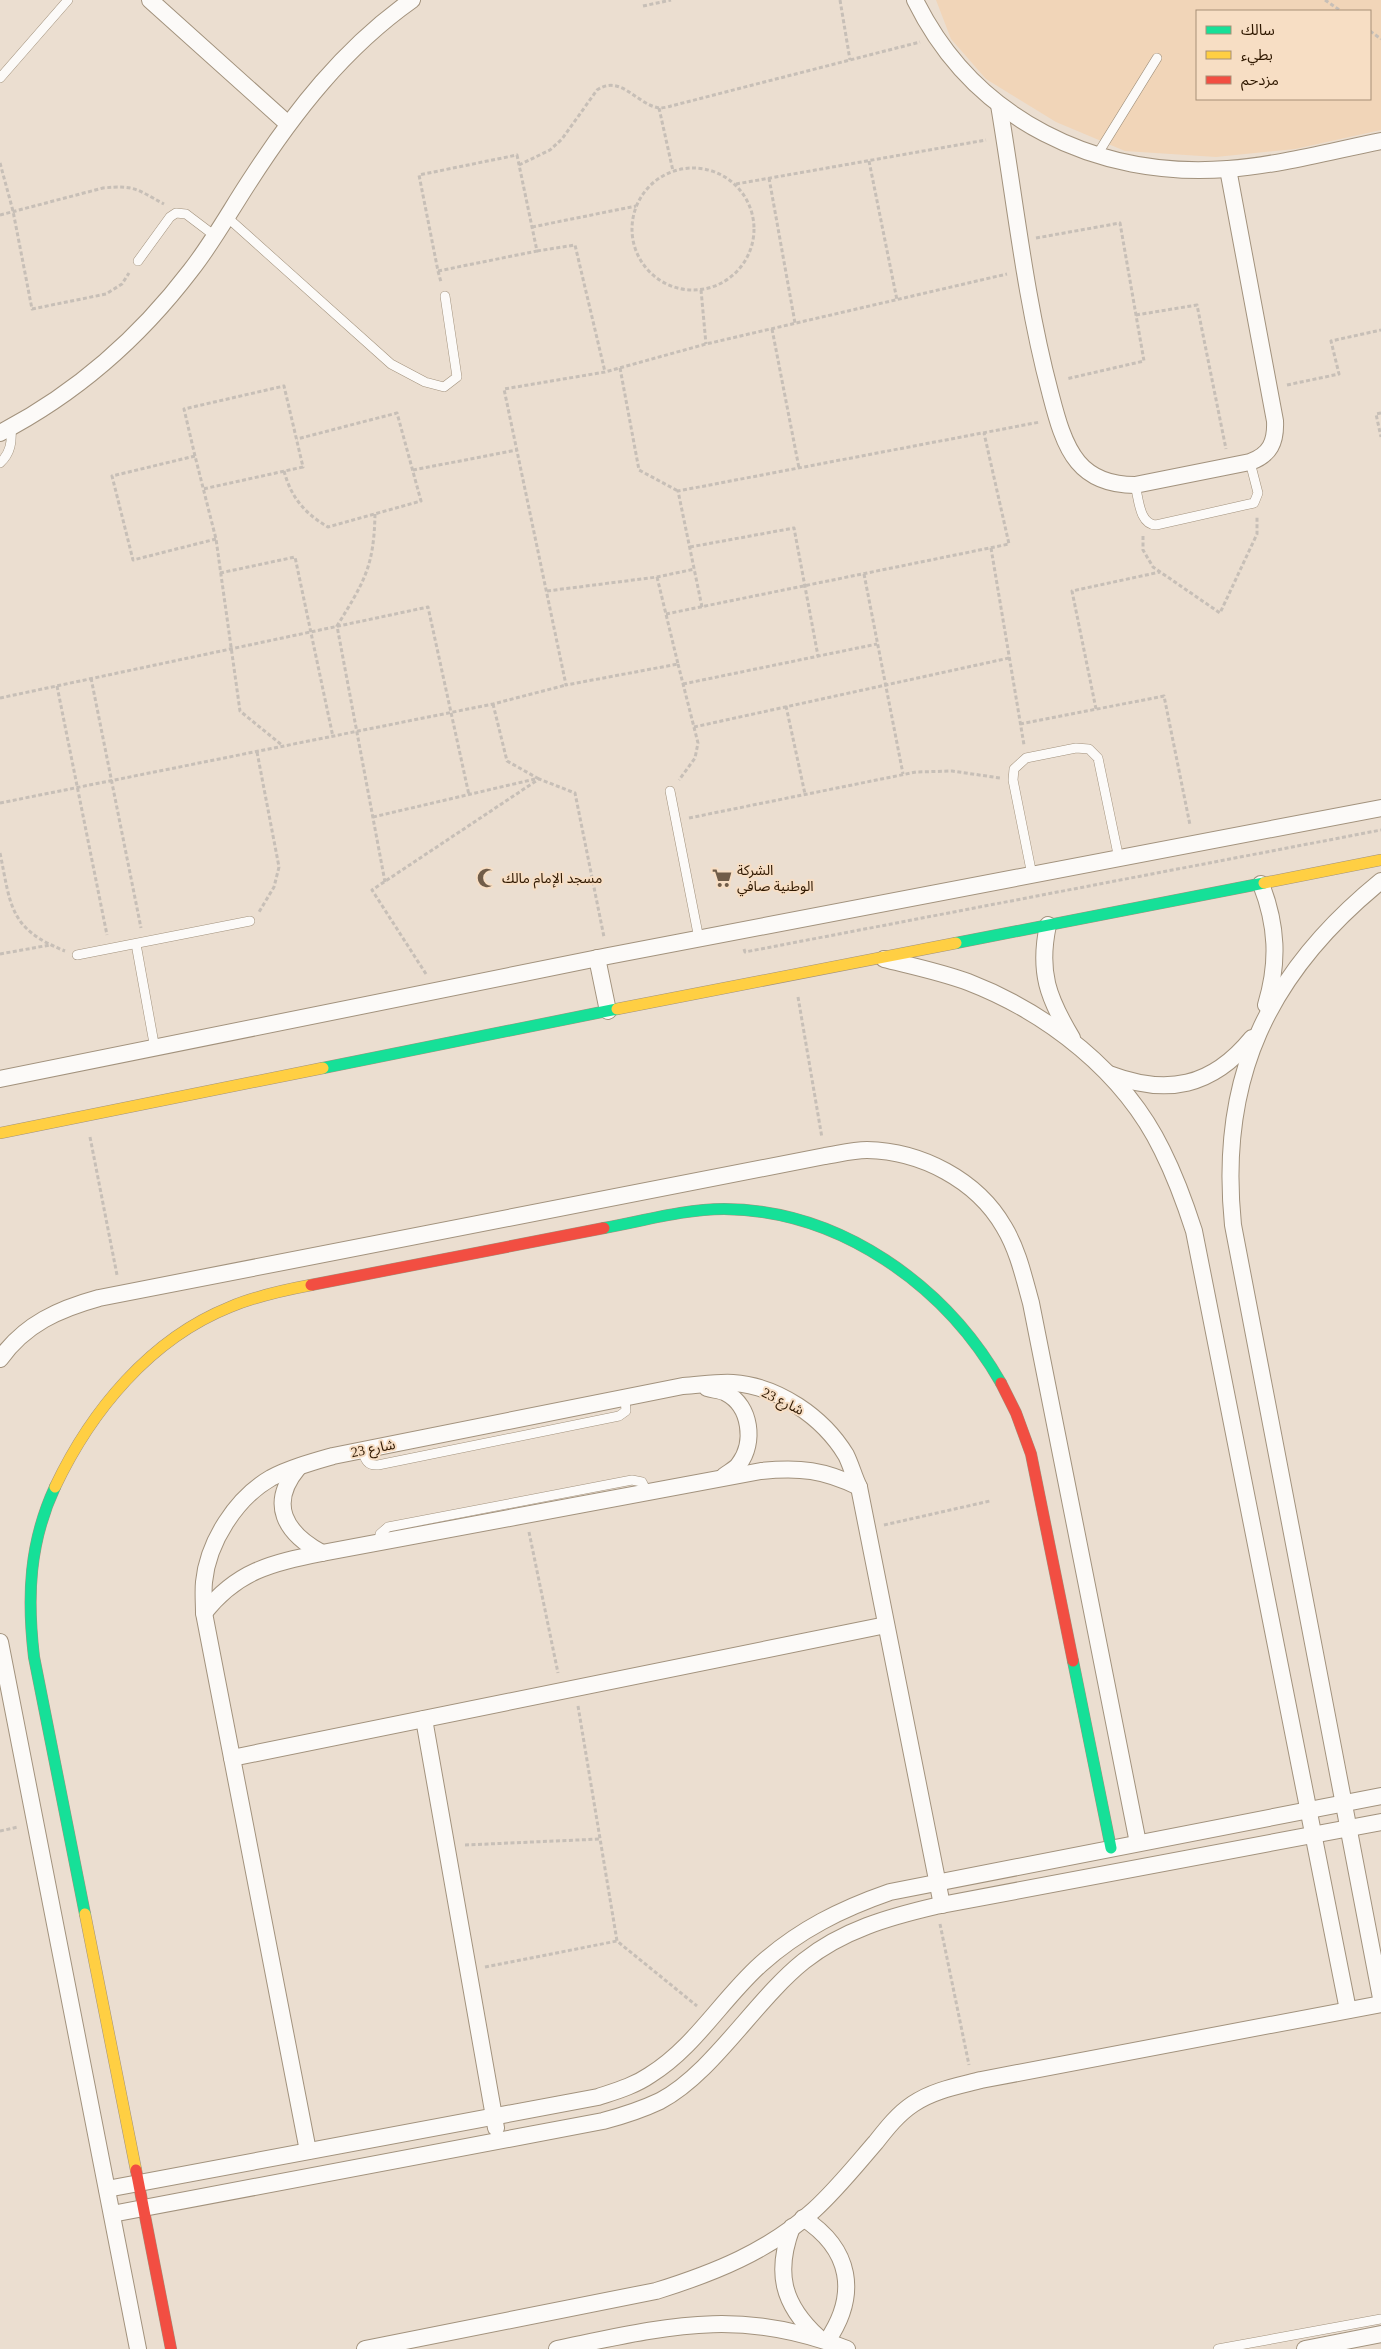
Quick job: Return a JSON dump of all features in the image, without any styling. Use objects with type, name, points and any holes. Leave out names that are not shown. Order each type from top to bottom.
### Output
[{"type":"street","points":[[150,0],[288,124]]},
{"type":"street","points":[[6,430],[72,388],[110,358],[167,301],[228,218],[288,124],[322,81],[356,45],[412,0]]},
{"type":"street","points":[[915,0],[936,37],[970,79],[999,105],[1030,126],[1097,156],[1140,166],[1228,169],[1275,163],[1381,141]]},
{"type":"street","points":[[999,105],[1025,270],[1048,384],[1058,419],[1069,447],[1077,461],[1103,481],[1119,485],[1135,485],[1250,462],[1260,459],[1274,443],[1275,421],[1228,169]]},
{"type":"street","points":[[0,1079],[602,957],[1381,808]]},
{"type":"street","points":[[0,1133],[794,974],[1381,860]]},
{"type":"street","points":[[1107,1073],[1134,1083],[1162,1087],[1191,1082],[1225,1065],[1240,1053],[1258,1031],[1301,961],[1327,930],[1381,881]]},
{"type":"street","points":[[1261,884],[1271,909],[1276,936],[1276,963],[1271,989],[1236,1106],[1230,1144],[1229,1182],[1233,1225],[1381,1998]]},
{"type":"street","points":[[1048,925],[1044,956],[1048,993],[1076,1045]]},
{"type":"street","points":[[602,957],[608,1011]]},
{"type":"street","points":[[879,958],[967,982],[998,995],[1042,1020],[1076,1045],[1107,1073],[1137,1109],[1162,1148],[1194,1231],[1348,2010]]},
{"type":"street","points":[[0,1359],[8,1348],[35,1324],[65,1308],[121,1294],[825,1156],[866,1150],[907,1155],[946,1170],[979,1195],[1004,1227],[1020,1265],[1031,1303],[1138,1843]]},
{"type":"street","points":[[171,2349],[34,1657],[29,1614],[30,1578],[36,1541],[49,1505],[63,1471],[86,1432],[113,1395],[145,1362],[181,1334],[219,1312],[262,1296],[474,1252],[683,1213],[728,1208],[772,1213],[816,1224],[857,1242],[896,1265],[931,1293],[978,1347],[999,1378],[1015,1409],[1031,1454],[1110,1848]]},
{"type":"street","points":[[467,1226],[474,1252]]},
{"type":"street","name":"شارع 23","points":[[308,2151],[204,1613],[204,1581],[211,1551],[226,1523],[246,1498],[271,1479],[300,1466],[362,1450],[683,1386],[734,1383],[768,1390],[799,1406],[825,1428],[846,1456],[859,1487],[937,1883],[939,1906]]},
{"type":"street","points":[[683,1386],[726,1393],[741,1407],[744,1413],[749,1426],[748,1447],[739,1465],[722,1477]]},
{"type":"street","points":[[300,1466],[288,1480],[283,1496],[284,1514],[290,1530],[303,1542],[322,1553]]},
{"type":"street","points":[[204,1613],[216,1598],[247,1574],[265,1566],[322,1553],[722,1477],[789,1468],[811,1470],[836,1476],[859,1487]]},
{"type":"street","points":[[232,1758],[886,1625]]},
{"type":"street","points":[[0,1642],[138,2349]]},
{"type":"street","points":[[424,1719],[499,2141]]},
{"type":"street","points":[[107,2189],[598,2097],[625,2089],[650,2076],[673,2059],[759,1966],[787,1942],[819,1921],[854,1904],[890,1892],[1381,1796]]},
{"type":"street","points":[[112,2214],[499,2141],[633,2113],[661,2100],[687,2082],[778,1983],[805,1960],[834,1941],[865,1926],[898,1914],[1381,1822]]},
{"type":"street","points":[[365,2349],[656,2291],[698,2278],[738,2261],[776,2240],[797,2223],[847,2176],[894,2120],[912,2104],[932,2093],[973,2082],[1381,2004]]},
{"type":"street","points":[[797,2223],[818,2228],[831,2241],[846,2273],[847,2292],[844,2309],[837,2326],[822,2339]]},
{"type":"street","points":[[797,2223],[784,2253],[782,2267],[785,2287],[792,2307],[799,2318],[822,2339]]},
{"type":"street","points":[[557,2349],[662,2328],[701,2323],[741,2323],[780,2328],[822,2339],[847,2349]]},
{"type":"street","points":[[1305,2349],[1381,2334]]},
{"type":"lane","points":[[0,78],[68,0]]},
{"type":"lane","points":[[1097,156],[1158,58]]},
{"type":"lane","points":[[138,261],[170,217],[179,212],[186,214],[215,236]]},
{"type":"lane","points":[[228,218],[391,364],[425,382],[444,388],[457,377],[445,296]]},
{"type":"lane","points":[[0,463],[9,450],[12,439],[6,430]]},
{"type":"lane","points":[[1135,485],[1143,517],[1148,523],[1156,525],[1250,505],[1257,500],[1258,492],[1250,462]]},
{"type":"lane","points":[[1032,875],[1013,780],[1014,769],[1026,758],[1082,747],[1094,752],[1101,764],[1119,859]]},
{"type":"lane","points":[[670,791],[700,939]]},
{"type":"lane","points":[[77,956],[250,921]]},
{"type":"lane","points":[[140,943],[155,1049]]},
{"type":"lane","points":[[380,1542],[380,1534],[388,1527],[632,1480],[642,1482],[647,1492]]},
{"type":"lane","points":[[1218,2349],[1381,2318]]},
{"type":"path","points":[[643,6],[671,0]]},
{"type":"path","points":[[840,0],[850,60]]},
{"type":"path","points":[[1325,0],[1340,10]]},
{"type":"path","points":[[519,166],[550,150],[562,139],[597,90],[604,85],[613,84],[659,108],[936,37]]},
{"type":"path","points":[[659,108],[673,171]]},
{"type":"path","points":[[736,184],[1005,137]]},
{"type":"path","points":[[537,251],[517,155],[419,175],[438,271],[575,245],[605,372]]},
{"type":"path","points":[[869,161],[897,300]]},
{"type":"path","points":[[0,163],[13,211],[32,309],[106,294],[122,284],[138,261]]},
{"type":"path","points":[[700,168],[725,176],[736,184],[745,195],[755,220],[752,248],[738,272],[715,287],[701,290],[673,287],[660,281],[649,272],[634,248],[632,234],[636,206],[651,184],[673,171],[700,168]]},
{"type":"path","points":[[769,178],[795,324]]},
{"type":"path","points":[[0,215],[103,188],[130,186],[179,212]]},
{"type":"path","points":[[532,227],[636,206]]},
{"type":"path","points":[[1021,241],[1120,223],[1144,361],[1048,384]]},
{"type":"path","points":[[566,685],[504,389],[605,372],[706,344],[1025,270]]},
{"type":"path","points":[[701,290],[706,344]]},
{"type":"path","points":[[1136,315],[1197,304],[1230,466]]},
{"type":"path","points":[[772,329],[799,468]]},
{"type":"path","points":[[1269,389],[1339,374],[1332,341],[1381,330]]},
{"type":"path","points":[[620,368],[639,470],[678,491],[1058,419]]},
{"type":"path","points":[[203,489],[303,467],[284,386],[184,408],[203,489],[216,539],[240,711],[284,747]]},
{"type":"path","points":[[284,471],[288,485],[303,509],[328,526],[421,502],[398,413],[296,439]]},
{"type":"path","points":[[1381,413],[1376,414],[1381,437]]},
{"type":"path","points":[[666,614],[1009,544],[984,432]]},
{"type":"path","points":[[413,470],[517,450]]},
{"type":"path","points":[[195,456],[112,476],[114,486],[133,560],[216,539]]},
{"type":"path","points":[[678,491],[702,607]]},
{"type":"path","points":[[1148,523],[1142,541],[1144,550],[1153,567],[1220,613],[1257,534],[1257,500]]},
{"type":"path","points":[[375,514],[371,561],[364,581],[337,626],[385,882]]},
{"type":"path","points":[[690,547],[794,528],[818,656]]},
{"type":"path","points":[[991,548],[1026,758]]},
{"type":"path","points":[[220,573],[295,556],[312,631],[332,737]]},
{"type":"path","points":[[547,591],[657,577],[694,569]]},
{"type":"path","points":[[1096,709],[1072,591],[1161,572]]},
{"type":"path","points":[[864,574],[903,775]]},
{"type":"path","points":[[657,577],[698,743],[696,758],[670,791]]},
{"type":"path","points":[[0,698],[428,607],[469,795]]},
{"type":"path","points":[[683,684],[877,644]]},
{"type":"path","points":[[694,727],[1009,658]]},
{"type":"path","points":[[0,803],[494,704],[566,685],[678,664]]},
{"type":"path","points":[[90,678],[112,782],[140,943]]},
{"type":"path","points":[[57,686],[110,949]]},
{"type":"path","points":[[1020,724],[1164,696],[1194,844]]},
{"type":"path","points":[[494,704],[508,761],[539,778],[575,793],[602,957]]},
{"type":"path","points":[[786,706],[805,794]]},
{"type":"path","points":[[250,921],[268,900],[274,887],[279,867],[257,752]]},
{"type":"path","points":[[676,820],[936,770],[1013,780]]},
{"type":"path","points":[[373,817],[539,778]]},
{"type":"path","points":[[437,991],[372,890],[539,778]]},
{"type":"path","points":[[740,931],[744,952],[1381,830]]},
{"type":"path","points":[[0,853],[11,908],[27,930],[50,945],[77,956]]},
{"type":"path","points":[[0,954],[50,945]]},
{"type":"path","points":[[794,974],[825,1156]]},
{"type":"path","points":[[86,1116],[121,1294]]},
{"type":"path","points":[[867,1528],[990,1501]]},
{"type":"path","points":[[526,1514],[568,1689],[600,1840],[617,1941],[712,2018]]},
{"type":"path","points":[[447,1846],[600,1840]]},
{"type":"path","points":[[939,1906],[973,2082]]},
{"type":"path","points":[[469,1970],[617,1941]]},
{"type":"shaded area","points":[[936,0],[1381,0],[1381,130],[1295,149],[1216,157],[1125,151],[1056,122],[986,79],[951,39]]},
{"type":"traffic: fast","points":[[956,943],[1264,883]]},
{"type":"traffic: fast","points":[[323,1068],[617,1009]]},
{"type":"traffic: fast","points":[[604,1228],[679,1213],[724,1209],[767,1213],[808,1223],[848,1239],[885,1260],[919,1285],[950,1315],[978,1347],[1001,1383]]},
{"type":"traffic: fast","points":[[55,1487],[46,1508],[35,1550],[31,1592],[32,1635],[34,1657],[85,1914]]},
{"type":"traffic: fast","points":[[1073,1661],[1111,1848]]},
{"type":"traffic: slow","points":[[1264,883],[1381,860]]},
{"type":"traffic: slow","points":[[617,1009],[956,943]]},
{"type":"traffic: slow","points":[[0,1133],[323,1068]]},
{"type":"traffic: slow","points":[[55,1487],[86,1431],[105,1405],[126,1380],[174,1338],[201,1321],[240,1303],[311,1285]]},
{"type":"traffic: slow","points":[[85,1914],[136,2170]]},
{"type":"traffic: jam","points":[[311,1285],[604,1228]]},
{"type":"traffic: jam","points":[[1001,1383],[1016,1413],[1031,1454],[1073,1661]]},
{"type":"traffic: jam","points":[[136,2170],[171,2349]]},
{"type":"place","name":"مسجد الإمام مالك","points":[[487,878]]},
{"type":"place","name":"الشركة الوطنية صافي","points":[[722,878]]}]
